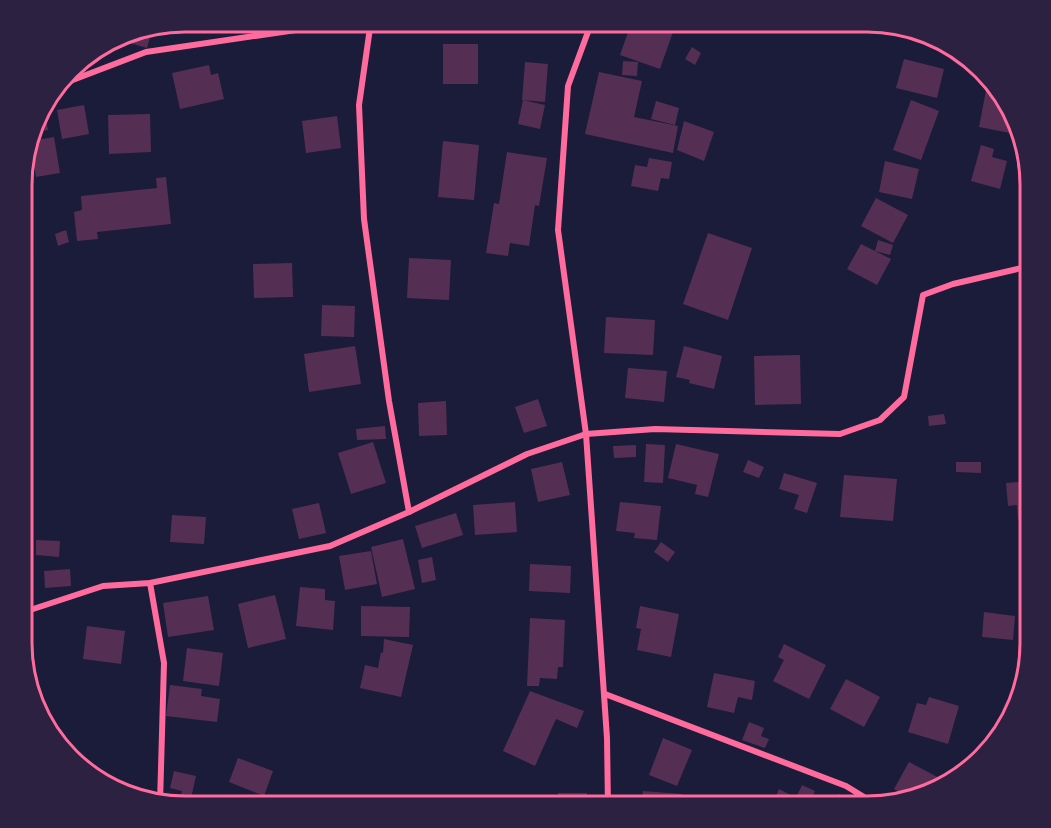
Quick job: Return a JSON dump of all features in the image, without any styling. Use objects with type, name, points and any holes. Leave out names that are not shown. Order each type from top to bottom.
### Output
[{"type":"street","points":[[73,80],[146,52],[282,32]]},
{"type":"street","points":[[369,32],[359,105],[364,219],[389,401],[409,512]]},
{"type":"street","points":[[588,32],[568,86],[558,230],[586,434],[604,694],[608,796]]},
{"type":"street","points":[[32,609],[103,586],[150,583],[330,546],[409,512],[527,454],[586,434],[655,429],[840,434],[880,420],[904,397],[923,295],[953,284],[1020,268]]},
{"type":"street","points":[[150,583],[164,663],[160,794]]},
{"type":"street","points":[[604,694],[846,786],[862,796]]},
{"type":"building","points":[[628,32],[673,32],[660,69],[620,55]]},
{"type":"building","points":[[150,35],[147,48],[128,42]]},
{"type":"building","points":[[443,44],[478,44],[478,84],[443,84]]},
{"type":"building","points":[[692,47],[701,53],[695,65],[685,59]]},
{"type":"building","points":[[904,59],[944,69],[937,98],[896,88]]},
{"type":"building","points":[[623,61],[638,62],[637,76],[622,75]]},
{"type":"building","points":[[525,62],[548,64],[545,102],[522,100]]},
{"type":"building","points":[[209,65],[211,75],[218,73],[224,99],[180,109],[172,73]]},
{"type":"building","points":[[599,72],[642,81],[634,117],[678,126],[673,153],[585,134]]},
{"type":"building","points":[[986,89],[999,108],[1010,133],[979,127]]},
{"type":"building","points":[[523,100],[545,105],[540,129],[518,124]]},
{"type":"building","points":[[911,100],[939,111],[921,160],[893,150]]},
{"type":"building","points":[[656,101],[679,108],[675,125],[651,119]]},
{"type":"building","points":[[84,105],[89,134],[62,139],[57,110]]},
{"type":"building","points":[[150,114],[151,152],[109,154],[108,115]]},
{"type":"building","points":[[337,116],[341,148],[306,153],[302,121]]},
{"type":"building","points":[[46,120],[48,130],[41,131]]},
{"type":"building","points":[[684,121],[714,132],[704,161],[677,150]]},
{"type":"building","points":[[54,137],[60,173],[36,177],[34,162],[39,140]]},
{"type":"building","points":[[443,141],[479,145],[474,200],[438,197]]},
{"type":"building","points":[[981,145],[994,149],[992,157],[1007,161],[1000,189],[971,181]]},
{"type":"building","points":[[507,152],[547,158],[539,206],[535,205],[529,246],[510,243],[508,256],[486,253],[494,203],[499,204]]},
{"type":"building","points":[[649,158],[672,162],[669,179],[661,178],[658,191],[631,186],[635,165],[647,167]]},
{"type":"building","points":[[885,161],[919,169],[912,199],[879,192]]},
{"type":"building","points":[[166,177],[171,224],[97,232],[98,239],[77,241],[74,212],[82,210],[81,196],[157,188],[156,178]]},
{"type":"building","points":[[876,198],[908,215],[893,243],[861,226]]},
{"type":"building","points":[[66,230],[69,242],[58,246],[55,234]]},
{"type":"building","points":[[708,233],[752,248],[728,320],[683,304]]},
{"type":"building","points":[[878,240],[893,245],[890,255],[875,251]]},
{"type":"building","points":[[861,244],[891,259],[877,285],[847,269]]},
{"type":"building","points":[[409,258],[451,260],[449,300],[407,298]]},
{"type":"building","points":[[292,263],[293,297],[254,298],[253,264]]},
{"type":"building","points":[[322,305],[355,306],[354,337],[321,336]]},
{"type":"building","points":[[606,317],[655,320],[653,355],[604,353]]},
{"type":"building","points":[[355,346],[361,384],[309,392],[304,354]]},
{"type":"building","points":[[684,346],[722,356],[714,389],[689,383],[690,380],[676,377]]},
{"type":"building","points":[[800,355],[801,404],[755,405],[754,356]]},
{"type":"building","points":[[628,368],[667,371],[664,402],[625,398]]},
{"type":"building","points":[[538,399],[547,426],[524,433],[515,407]]},
{"type":"building","points":[[446,401],[447,435],[419,436],[418,403]]},
{"type":"building","points":[[944,414],[946,424],[929,426],[928,416]]},
{"type":"building","points":[[385,426],[386,439],[357,440],[356,429]]},
{"type":"building","points":[[373,442],[386,483],[351,494],[338,453]]},
{"type":"building","points":[[646,444],[665,445],[663,483],[644,482]]},
{"type":"building","points":[[676,444],[719,454],[708,497],[695,494],[697,485],[668,478]]},
{"type":"building","points":[[636,445],[636,457],[614,458],[613,446]]},
{"type":"building","points":[[748,460],[764,467],[759,478],[743,472]]},
{"type":"building","points":[[562,462],[570,495],[538,502],[531,469]]},
{"type":"building","points":[[956,462],[981,462],[981,473],[956,472]]},
{"type":"building","points":[[784,473],[817,483],[807,513],[794,509],[799,495],[779,489]]},
{"type":"building","points":[[844,475],[897,479],[893,521],[840,517]]},
{"type":"building","points":[[1019,482],[1019,520],[1017,505],[1008,506],[1006,483]]},
{"type":"building","points":[[515,502],[517,532],[475,535],[473,505]]},
{"type":"building","points":[[620,502],[661,506],[657,540],[634,538],[635,533],[616,531]]},
{"type":"building","points":[[319,503],[326,533],[299,539],[292,509]]},
{"type":"building","points":[[456,513],[463,535],[422,548],[415,526]]},
{"type":"building","points":[[172,515],[206,517],[204,544],[170,542]]},
{"type":"building","points":[[403,539],[415,589],[382,597],[371,547]]},
{"type":"building","points":[[36,540],[60,541],[59,557],[36,555]]},
{"type":"building","points":[[661,542],[675,552],[668,562],[654,552]]},
{"type":"building","points":[[371,551],[377,584],[345,590],[339,556]]},
{"type":"building","points":[[432,557],[436,580],[422,583],[418,560]]},
{"type":"building","points":[[530,564],[571,566],[570,593],[529,591]]},
{"type":"building","points":[[70,569],[71,586],[45,588],[44,571]]},
{"type":"building","points":[[300,587],[325,589],[325,600],[335,601],[333,630],[296,626]]},
{"type":"building","points":[[275,595],[286,639],[248,648],[238,604]]},
{"type":"building","points":[[208,596],[214,630],[168,637],[163,603]]},
{"type":"building","points":[[361,606],[410,607],[409,637],[361,636]]},
{"type":"building","points":[[640,606],[679,614],[671,657],[637,650],[641,629],[636,628]]},
{"type":"building","points":[[984,612],[1015,616],[1013,640],[982,637]]},
{"type":"building","points":[[530,618],[565,620],[563,667],[558,667],[557,679],[540,678],[539,686],[527,686]]},
{"type":"building","points":[[87,626],[125,631],[121,664],[83,659]]},
{"type":"building","points":[[384,639],[413,645],[401,697],[360,688],[365,665],[378,668],[381,652],[383,653]]},
{"type":"building","points":[[784,644],[826,665],[809,699],[773,681],[784,660],[778,657]]},
{"type":"building","points":[[187,648],[223,653],[219,686],[183,681]]},
{"type":"building","points":[[714,673],[755,681],[752,700],[738,697],[734,713],[707,707]]},
{"type":"building","points":[[846,679],[880,697],[864,727],[830,709]]},
{"type":"building","points":[[170,685],[202,689],[201,696],[220,699],[217,722],[166,716]]},
{"type":"building","points":[[530,691],[584,711],[577,728],[556,719],[535,766],[503,751]]},
{"type":"building","points":[[929,697],[959,706],[948,744],[908,732],[917,703],[926,705]]},
{"type":"building","points":[[749,722],[764,728],[761,736],[769,739],[765,748],[742,740]]},
{"type":"building","points":[[663,738],[692,750],[677,786],[649,775]]},
{"type":"building","points":[[238,758],[273,771],[264,796],[229,782]]},
{"type":"building","points":[[909,762],[939,778],[901,793],[894,789]]},
{"type":"building","points":[[174,771],[196,776],[191,796],[181,796],[182,791],[170,788]]},
{"type":"building","points":[[802,785],[815,791],[813,796],[797,796]]},
{"type":"building","points":[[779,789],[792,796],[776,796]]},
{"type":"building","points":[[643,791],[682,794],[682,796],[642,796]]},
{"type":"building","points":[[558,793],[587,793],[587,796],[558,796]]}]
